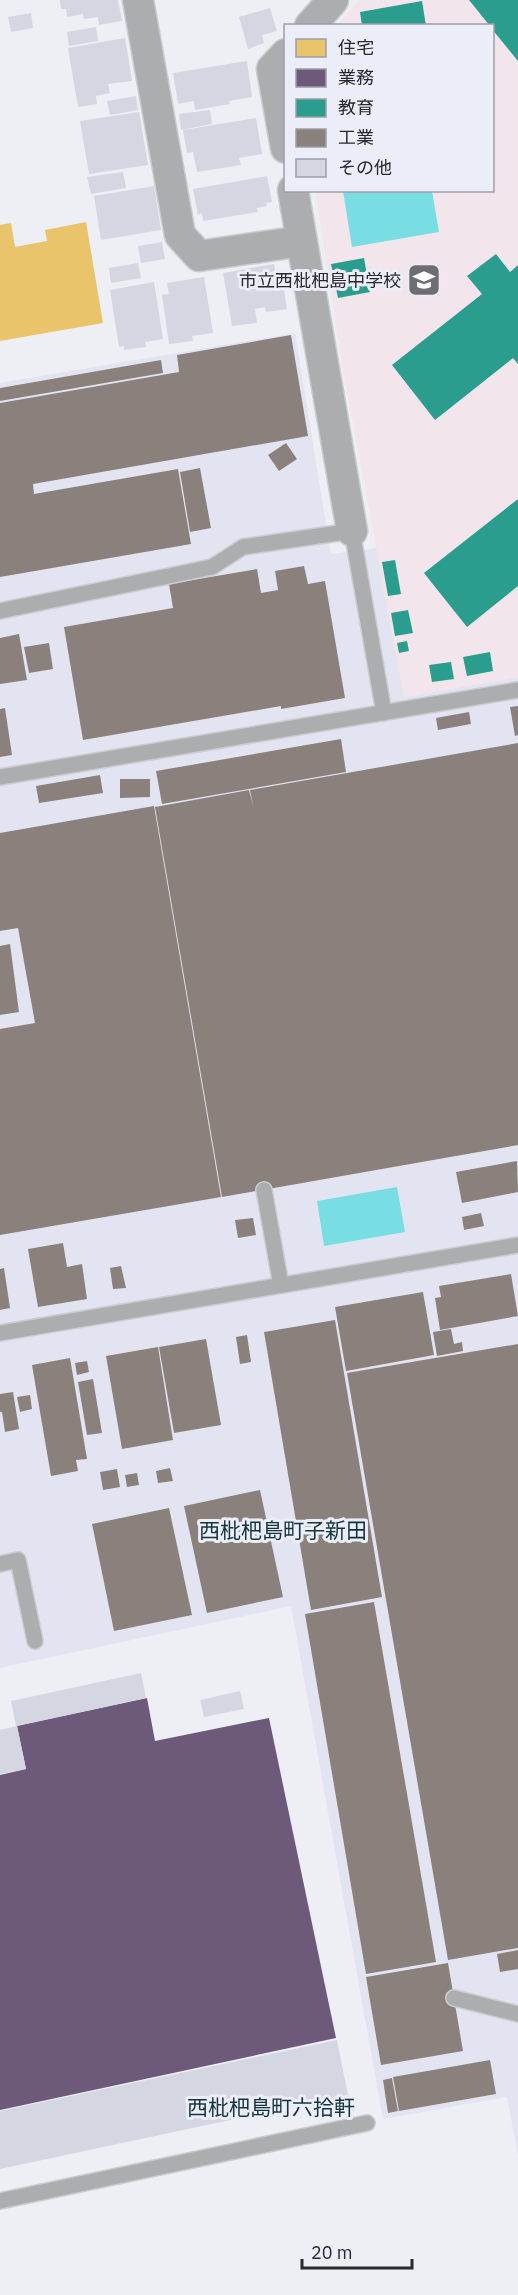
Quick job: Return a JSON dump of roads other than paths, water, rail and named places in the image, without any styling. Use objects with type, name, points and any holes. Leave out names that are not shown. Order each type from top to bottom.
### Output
[{"type":"street","points":[[138,0],[180,235],[199,256],[302,241]]},
{"type":"street","points":[[312,24],[333,0]]},
{"type":"street","points":[[284,55],[272,69],[284,142]]},
{"type":"street","points":[[293,192],[352,531]]},
{"type":"lane","points":[[0,610],[212,567],[243,547],[352,531],[384,713]]},
{"type":"lane","points":[[0,777],[518,690]]},
{"type":"lane","points":[[264,1190],[281,1285]]},
{"type":"lane","points":[[0,1333],[518,1245]]},
{"type":"lane","points":[[0,1564],[18,1560],[35,1641]]},
{"type":"lane","points":[[454,1998],[518,2014]]},
{"type":"lane","points":[[0,2201],[367,2123]]},
{"type":"water","points":[[343,192],[432,192],[439,232],[352,247]]},
{"type":"water","points":[[397,1187],[405,1232],[324,1246],[317,1201]]},
{"type":"place","name":"市立西枇杷島中学校","points":[[424,280]]},
{"type":"district","name":"西枇杷島町子新田","points":[[283,1530]]},
{"type":"district","name":"西枇杷島町六拾軒","points":[[271,2107]]}]
